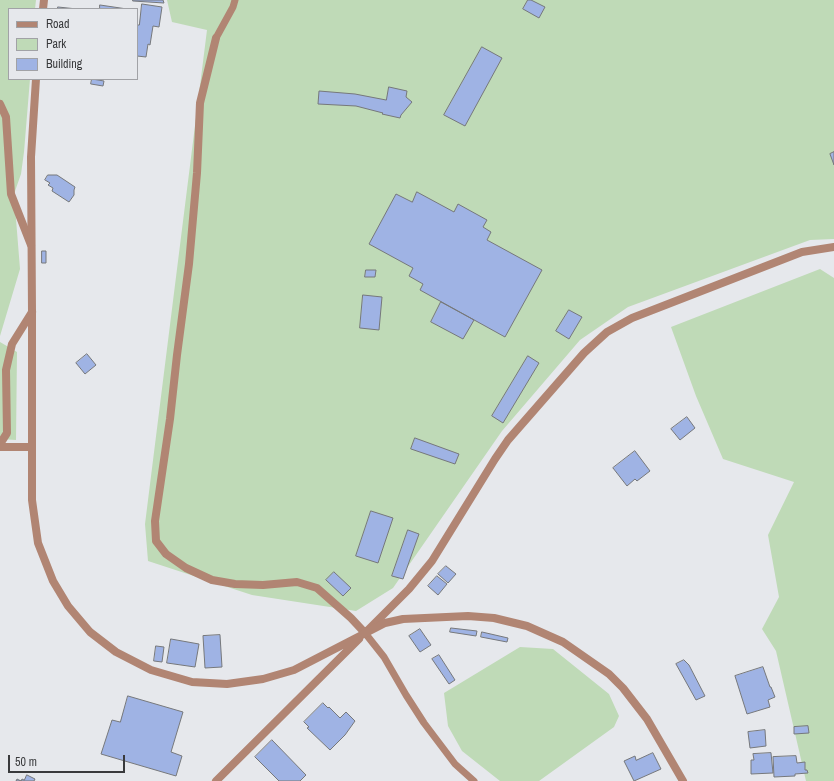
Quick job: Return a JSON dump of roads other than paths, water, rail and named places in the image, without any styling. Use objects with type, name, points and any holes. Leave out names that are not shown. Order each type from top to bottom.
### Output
[{"type":"street","points":[[216,38],[200,103],[197,173],[189,264],[156,521],[156,541],[166,554],[186,568],[212,580],[235,584],[263,585],[297,582],[317,588],[351,618],[365,633]]},
{"type":"street","points":[[36,80],[31,157],[32,500],[38,543],[53,581],[68,606],[90,632],[116,652],[151,670],[192,682],[227,684],[263,679],[294,670],[385,623],[403,619],[468,616],[494,618],[527,626],[563,642],[609,674],[623,688],[647,719],[683,781]]},
{"type":"street","points":[[0,104],[6,116],[11,194],[31,246]]},
{"type":"street","points":[[216,781],[409,590],[432,561],[508,440],[584,353],[607,332],[632,318],[802,252],[834,248]]},
{"type":"street","points":[[32,312],[12,344],[6,370],[7,433],[0,445],[32,447]]},
{"type":"lane","points":[[216,38],[233,7],[235,0]]},
{"type":"lane","points":[[365,633],[384,657],[424,723],[455,764],[474,781]]}]
